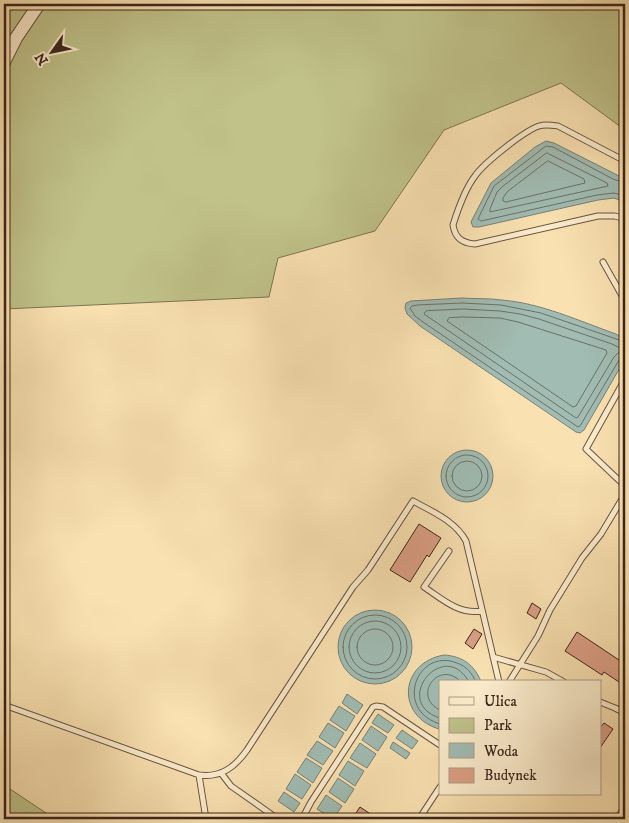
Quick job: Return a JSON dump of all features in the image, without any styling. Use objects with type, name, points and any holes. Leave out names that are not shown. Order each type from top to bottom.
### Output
[{"type":"street","points":[[4,62],[16,38],[39,4]]},
{"type":"lane","points":[[625,161],[567,130],[549,125],[541,125],[526,133],[488,162],[475,175],[470,182],[453,225],[454,233],[459,239],[466,243],[475,244],[598,216],[615,216],[625,219]]},
{"type":"lane","points":[[603,262],[625,301]]},
{"type":"lane","points":[[625,379],[586,449],[625,486]]},
{"type":"lane","points":[[510,680],[582,558],[601,534],[625,494]]},
{"type":"lane","points":[[4,705],[198,775],[206,776],[222,773],[236,765],[242,757],[353,587],[368,570],[413,501],[449,522],[462,534],[468,547],[499,680]]},
{"type":"lane","points":[[448,552],[424,587],[463,611],[482,611]]},
{"type":"lane","points":[[493,657],[546,672],[560,680]]},
{"type":"lane","points":[[602,703],[625,713]]},
{"type":"lane","points":[[302,819],[315,796],[374,707],[383,708],[439,744]]},
{"type":"lane","points":[[222,773],[231,786],[278,819]]},
{"type":"lane","points":[[198,775],[206,819]]},
{"type":"lane","points":[[419,819],[439,789]]},
{"type":"green space","points":[[4,4],[625,4],[625,130],[561,83],[444,130],[375,231],[278,258],[269,297],[4,309]]},
{"type":"green space","points":[[4,785],[55,819],[4,819]]},
{"type":"green space","points":[[625,800],[625,819],[613,819]]},
{"type":"water","points":[[546,141],[554,143],[625,179],[625,202],[614,198],[598,200],[473,227],[471,222],[491,183],[535,147]]},
{"type":"water","points":[[462,298],[496,299],[531,305],[574,318],[625,339],[625,359],[584,430],[580,433],[576,432],[420,326],[407,314],[405,308],[406,303],[411,301]]},
{"type":"water","points":[[462,450],[472,450],[486,457],[493,471],[493,481],[486,495],[472,502],[462,502],[452,498],[445,491],[441,481],[441,471],[445,461],[452,454]]},
{"type":"water","points":[[375,610],[396,616],[406,626],[412,647],[406,668],[396,678],[375,684],[354,678],[344,668],[338,647],[344,626],[354,616]]},
{"type":"water","points":[[444,655],[457,657],[471,666],[480,680],[439,680],[439,729],[425,722],[415,713],[410,702],[408,690],[411,679],[418,668],[429,660]]},
{"type":"water","points":[[347,694],[363,705],[357,714],[342,703]]},
{"type":"water","points":[[339,706],[355,716],[346,731],[330,720]]},
{"type":"water","points":[[378,714],[394,725],[388,733],[372,723]]},
{"type":"water","points":[[328,723],[344,733],[335,748],[319,737]]},
{"type":"water","points":[[371,726],[387,737],[378,751],[362,740]]},
{"type":"water","points":[[402,730],[418,741],[412,749],[396,738]]},
{"type":"water","points":[[317,741],[333,751],[323,765],[307,755]]},
{"type":"water","points":[[393,742],[410,753],[406,759],[390,748]]},
{"type":"water","points":[[360,743],[376,754],[367,768],[350,758]]},
{"type":"water","points":[[306,758],[322,768],[313,783],[297,772]]},
{"type":"water","points":[[348,761],[364,771],[355,786],[339,775]]},
{"type":"water","points":[[295,774],[311,785],[302,799],[286,789]]},
{"type":"water","points":[[338,778],[354,789],[345,803],[329,792]]},
{"type":"water","points":[[284,792],[300,803],[294,812],[278,801]]},
{"type":"water","points":[[326,795],[342,806],[333,819],[317,809]]},
{"type":"building","points":[[419,524],[441,538],[429,557],[427,555],[410,582],[390,570]]},
{"type":"building","points":[[532,603],[541,609],[536,619],[527,613]]},
{"type":"building","points":[[474,629],[482,634],[473,649],[465,643]]},
{"type":"building","points":[[577,632],[625,664],[625,686],[604,672],[602,675],[565,651]]},
{"type":"building","points":[[604,723],[613,729],[602,745],[602,726]]},
{"type":"building","points":[[360,807],[378,819],[352,819]]}]
